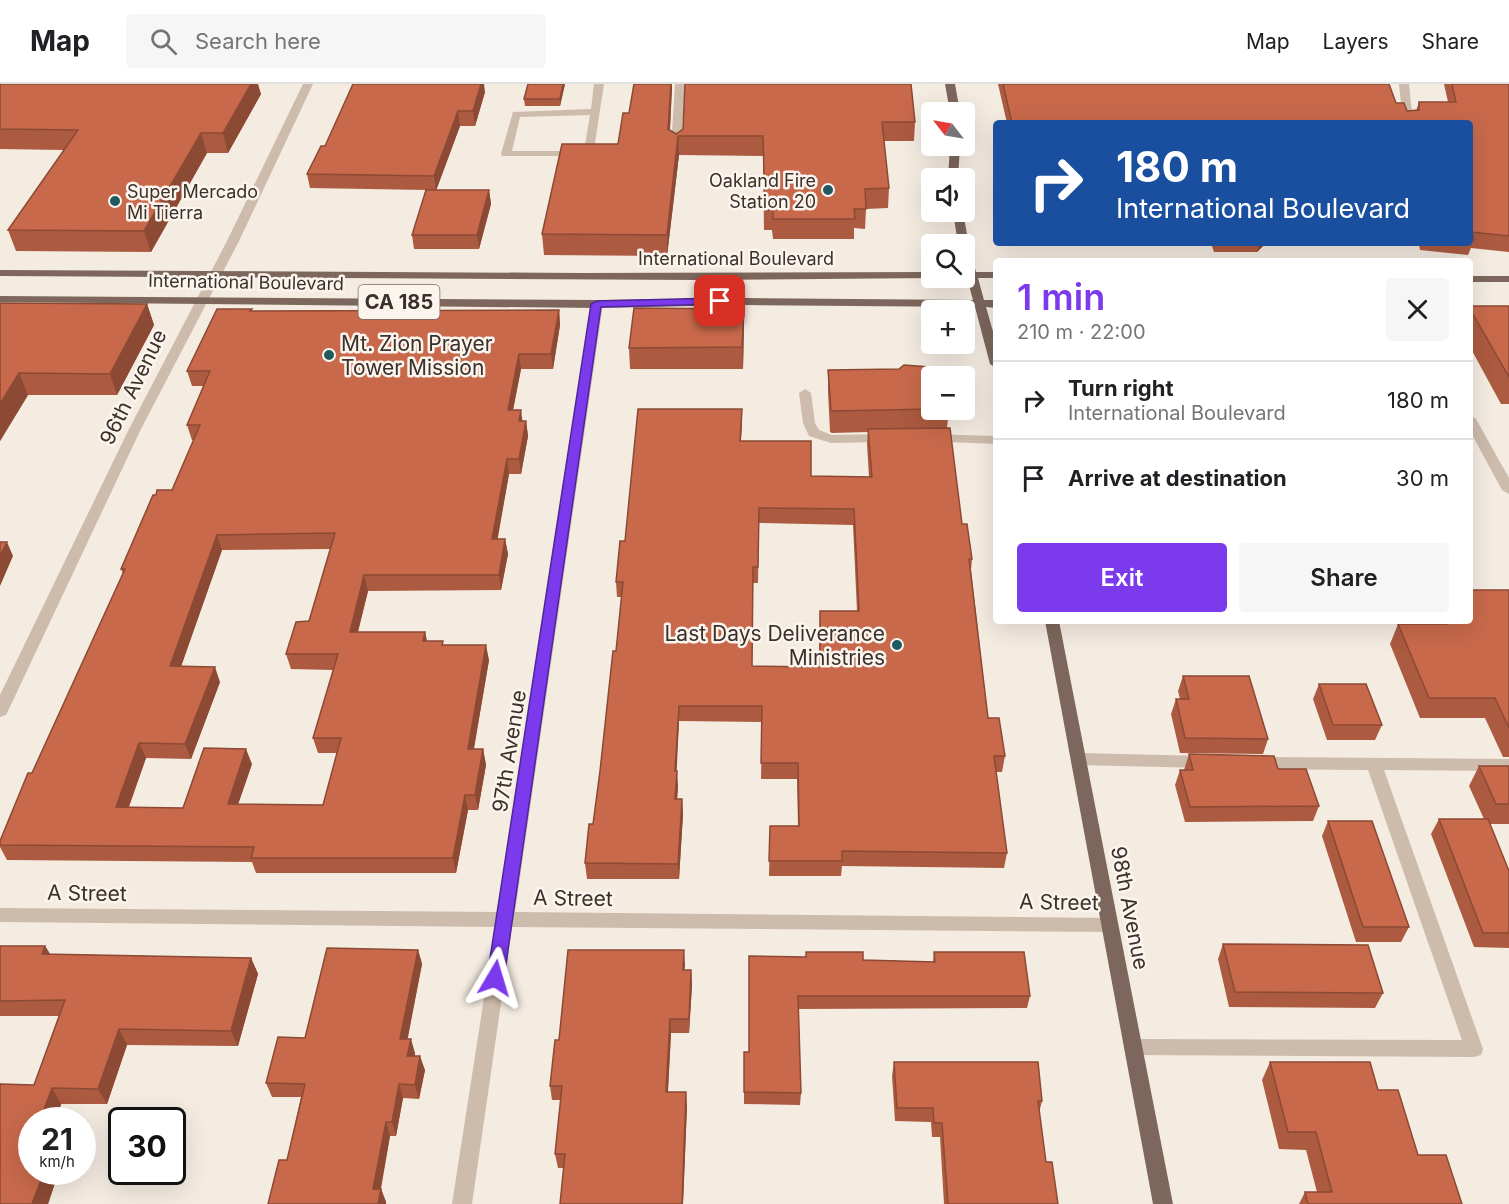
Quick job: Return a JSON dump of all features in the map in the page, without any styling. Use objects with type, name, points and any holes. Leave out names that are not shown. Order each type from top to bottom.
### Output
[{"type":"main road","points":[[950,84],[953,102]]},
{"type":"main road","name":"International Boulevard","points":[[0,273],[603,277],[921,275]]},
{"type":"main road","points":[[975,275],[993,275]]},
{"type":"main road","points":[[1473,279],[1509,279]]},
{"type":"main road","points":[[974,288],[981,304],[993,352]]},
{"type":"main road","name":"International Boulevard","points":[[0,299],[597,304],[674,301],[993,304]]},
{"type":"main road","name":"98th Avenue","points":[[1053,624],[1163,1204]]},
{"type":"street","name":"96th Avenue","points":[[0,711],[134,431],[308,84]]},
{"type":"street","points":[[596,112],[516,114],[506,154],[590,154],[596,112],[599,84]]},
{"type":"street","points":[[676,148],[680,84]]},
{"type":"street","points":[[1404,84],[1408,120]]},
{"type":"street","name":"97th Avenue","points":[[462,1204],[597,304]]},
{"type":"street","points":[[805,393],[809,423],[814,433],[831,439],[898,438]]},
{"type":"street","points":[[1473,424],[1509,490]]},
{"type":"street","points":[[920,438],[993,440]]},
{"type":"street","points":[[1079,759],[1230,763],[1509,765]]},
{"type":"street","points":[[1133,1047],[1474,1049],[1374,765]]},
{"type":"street","name":"A Street","points":[[0,915],[1109,925]]},
{"type":"building","points":[[0,84],[251,84],[223,133],[201,133],[144,231],[8,230],[78,130],[0,129]]},
{"type":"building","points":[[353,84],[481,84],[473,111],[458,111],[434,176],[307,174],[321,146],[325,146]]},
{"type":"building","points":[[528,84],[563,84],[560,99],[524,99]]},
{"type":"building","points":[[634,84],[671,84],[668,129],[676,134],[683,129],[685,84],[911,84],[915,122],[882,122],[889,188],[865,189],[866,209],[854,209],[855,219],[773,219],[773,210],[765,210],[763,136],[678,136],[667,235],[542,234],[562,144],[618,144],[623,113],[629,113]]},
{"type":"building","points":[[1003,84],[1389,84],[1396,103],[1404,103],[1407,111],[1419,110],[1419,102],[1456,102],[1452,84],[1509,84],[1509,236],[1473,232],[1473,120],[1011,120]]},
{"type":"building","points":[[426,190],[489,190],[477,235],[412,235]]},
{"type":"building","points":[[0,303],[147,304],[110,374],[19,373],[0,404]]},
{"type":"building","points":[[1473,306],[1509,306],[1509,377],[1473,314]]},
{"type":"building","points":[[634,308],[744,309],[742,347],[629,348]]},
{"type":"building","points":[[217,309],[252,309],[250,311],[559,310],[551,354],[519,354],[508,410],[521,410],[519,421],[526,421],[519,459],[507,459],[492,539],[505,539],[499,575],[364,575],[350,632],[425,632],[423,641],[443,641],[442,645],[486,645],[468,749],[483,749],[475,795],[465,795],[453,858],[251,858],[254,847],[0,845],[28,773],[32,773],[125,569],[121,569],[153,495],[156,495],[157,490],[172,490],[200,425],[187,425],[210,371],[187,371]],"holes":[[[335,533],[309,621],[296,622],[286,654],[338,654],[313,738],[341,738],[323,805],[228,804],[246,749],[204,748],[183,808],[116,807],[139,743],[185,744],[215,667],[170,666],[217,535]]]},
{"type":"building","points":[[904,365],[921,366],[921,409],[831,410],[828,370],[899,369]]},
{"type":"building","points":[[638,409],[742,409],[740,441],[811,441],[811,476],[872,477],[868,429],[950,428],[962,524],[967,524],[972,559],[969,559],[988,718],[999,718],[1005,756],[994,756],[1007,853],[842,851],[842,861],[769,861],[770,826],[799,826],[798,763],[761,763],[762,706],[679,706],[675,799],[682,799],[678,864],[585,863],[589,824],[593,824],[600,771],[613,651],[616,651],[623,582],[616,582],[620,541],[625,541]],"holes":[[[759,508],[854,509],[859,611],[820,611],[820,667],[752,666],[753,567],[758,567]]]},
{"type":"building","points":[[0,542],[7,542],[0,556]]},
{"type":"building","points":[[1473,590],[1509,590],[1509,728],[1495,698],[1429,698],[1398,624],[1473,624]]},
{"type":"building","points":[[1183,676],[1249,676],[1268,739],[1185,738],[1176,699],[1189,699]]},
{"type":"building","points":[[1319,684],[1366,684],[1382,725],[1333,725]]},
{"type":"building","points":[[1189,754],[1274,756],[1278,769],[1306,769],[1319,806],[1190,807],[1180,770],[1193,770]]},
{"type":"building","points":[[1479,766],[1509,766],[1509,804],[1496,804]]},
{"type":"building","points":[[1439,819],[1488,819],[1509,871],[1509,933],[1483,933]]},
{"type":"building","points":[[1328,821],[1372,821],[1409,927],[1363,927]]},
{"type":"building","points":[[1223,944],[1368,945],[1383,993],[1235,992]]},
{"type":"building","points":[[0,946],[45,946],[42,954],[251,958],[231,1031],[119,1029],[98,1089],[52,1088],[45,1107],[18,1107],[18,1185],[39,1185],[32,1204],[0,1204],[0,1084],[34,1085],[65,1000],[0,1001]]},
{"type":"building","points":[[327,948],[418,950],[400,1039],[411,1039],[407,1056],[420,1056],[415,1085],[399,1084],[392,1122],[386,1122],[373,1189],[381,1189],[378,1204],[268,1204],[279,1160],[287,1160],[305,1084],[266,1083],[278,1037],[305,1038]]},
{"type":"building","points":[[568,950],[684,950],[683,970],[691,970],[689,1019],[670,1019],[666,1092],[686,1092],[682,1204],[560,1204],[565,1154],[555,1154],[562,1086],[550,1086],[555,1040],[559,1040]]},
{"type":"building","points":[[806,952],[863,952],[863,960],[935,962],[934,952],[1024,952],[1030,996],[798,996],[801,1093],[744,1092],[744,1052],[749,1052],[749,956],[806,957]]},
{"type":"building","points":[[894,1062],[1038,1062],[1042,1101],[1038,1101],[1046,1162],[1052,1162],[1058,1204],[948,1204],[942,1123],[934,1123],[933,1108],[897,1108]]},
{"type":"building","points":[[1270,1062],[1370,1062],[1378,1090],[1398,1090],[1418,1155],[1446,1155],[1462,1204],[1308,1204],[1305,1192],[1332,1192],[1316,1132],[1288,1132]]},
{"type":"place","name":"Oakland Fire Station 20","points":[[828,190]]},
{"type":"place","name":"Super Mercado Mi Tierra","points":[[115,201]]},
{"type":"place","name":"Mt. Zion Prayer Tower Mission","points":[[329,355]]},
{"type":"place","name":"Last Days Deliverance Ministries","points":[[897,645]]},
{"type":"route","points":[[495,978],[597,304],[720,301]]}]
